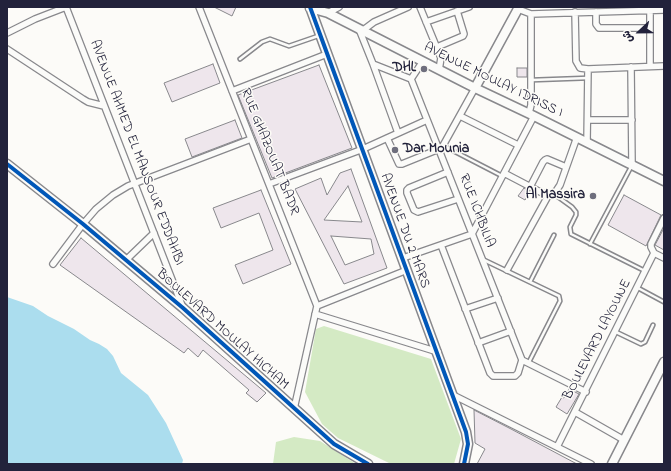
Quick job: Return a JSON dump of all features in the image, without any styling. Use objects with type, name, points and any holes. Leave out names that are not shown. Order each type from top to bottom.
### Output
[{"type":"street","points":[[7,33],[35,19],[66,7]]},
{"type":"street","name":"AVENUE AHMED EL MANSOUR EDDAHBI","points":[[66,7],[183,308]]},
{"type":"street","name":"RUE GHAZOUAT BADR","points":[[199,7],[317,306]]},
{"type":"street","name":"AVENUE MOULAY IDRISS I","points":[[310,7],[328,13],[423,60],[439,70],[475,88],[664,180]]},
{"type":"street","name":"AVENUE DU 2 MARS","points":[[310,7],[438,352],[466,432],[468,444],[464,464]]},
{"type":"street","points":[[328,13],[339,7]]},
{"type":"street","points":[[398,133],[360,30],[408,7]]},
{"type":"street","points":[[420,7],[441,58],[439,70]]},
{"type":"street","points":[[426,22],[469,7]]},
{"type":"street","points":[[387,138],[399,164],[441,149],[518,8],[531,14],[664,10]]},
{"type":"street","points":[[437,48],[463,36],[464,34],[457,11]]},
{"type":"street","points":[[650,11],[650,66]]},
{"type":"street","points":[[575,12],[576,61],[578,67],[588,69],[664,66]]},
{"type":"street","points":[[596,12],[596,24],[599,28],[650,28]]},
{"type":"street","points":[[403,258],[472,234],[518,145],[531,115],[531,14]]},
{"type":"street","points":[[7,49],[83,99],[104,106]]},
{"type":"street","points":[[232,91],[327,54]]},
{"type":"street","points":[[373,64],[411,78],[423,60]]},
{"type":"street","points":[[631,67],[632,165]]},
{"type":"street","points":[[587,142],[588,69]]},
{"type":"street","name":"RUE ICHBILIA","points":[[411,78],[441,149],[458,199],[522,360]]},
{"type":"street","points":[[460,116],[518,145]]},
{"type":"street","points":[[269,184],[363,149],[428,120]]},
{"type":"street","points":[[588,120],[632,120]]},
{"type":"street","points":[[507,270],[551,195],[560,185],[577,137]]},
{"type":"street","points":[[53,264],[83,224],[105,201],[120,190],[251,139]]},
{"type":"street","points":[[530,187],[542,162],[545,160],[547,159],[566,167]]},
{"type":"street","name":"BOULEVARD MOULAY HICHAM","points":[[7,164],[83,224],[183,308],[334,444],[368,464]]},
{"type":"street","points":[[448,172],[409,188],[406,190],[407,193],[414,210],[418,212],[458,199]]},
{"type":"street","points":[[503,174],[551,195]]},
{"type":"street","points":[[664,218],[651,244],[654,253],[664,258]]},
{"type":"street","points":[[126,260],[154,233]]},
{"type":"street","points":[[441,245],[488,371],[491,375],[515,376],[518,373],[522,360],[586,392]]},
{"type":"street","name":"BOULEVARD LAYOUNE","points":[[557,447],[586,392],[654,253]]},
{"type":"street","points":[[294,409],[317,306],[407,270]]},
{"type":"street","points":[[465,309],[498,298]]},
{"type":"street","points":[[315,314],[438,352]]},
{"type":"street","points":[[478,343],[511,331]]},
{"type":"street","points":[[612,464],[664,362]]},
{"type":"street","points":[[453,395],[591,464]]},
{"type":"street","points":[[575,412],[624,440]]},
{"type":"lane","points":[[240,59],[262,42],[270,39],[289,46],[321,36]]},
{"type":"lane","points":[[531,80],[588,78]]},
{"type":"lane","points":[[441,149],[503,174]]},
{"type":"lane","points":[[590,244],[632,165]]},
{"type":"lane","points":[[551,195],[572,207],[576,212],[570,227],[571,234],[645,271]]},
{"type":"lane","points":[[530,282],[554,235]]},
{"type":"lane","points":[[482,259],[557,295],[560,299],[528,362]]},
{"type":"lane","points":[[637,288],[664,302]]},
{"type":"lane","points":[[615,332],[641,344],[645,342],[653,325]]},
{"type":"green space","points":[[324,326],[431,359],[461,439],[454,464],[391,464],[338,438],[322,424],[305,392],[316,329]]},
{"type":"green space","points":[[294,437],[320,441],[356,464],[273,464],[276,442]]},
{"type":"water","points":[[7,297],[33,306],[107,349],[113,356],[121,373],[148,395],[166,423],[183,460],[182,464],[7,464]]},
{"type":"building","points":[[214,7],[236,7],[232,16]]},
{"type":"building","points":[[213,64],[220,83],[172,102],[164,83]]},
{"type":"building","points":[[319,65],[352,148],[272,178],[238,95]]},
{"type":"building","points":[[517,68],[527,68],[527,77],[517,77]]},
{"type":"building","points":[[235,120],[242,138],[192,157],[185,139]]},
{"type":"building","points":[[351,169],[387,268],[344,284],[295,189],[321,178],[327,195],[340,173]],"holes":[[[348,186],[362,222],[324,220]],[[331,236],[371,239],[374,254],[345,265]]]},
{"type":"building","points":[[524,188],[530,192],[525,200],[518,196]]},
{"type":"building","points":[[261,190],[291,264],[243,284],[235,265],[273,250],[259,213],[221,228],[213,208]]},
{"type":"building","points":[[624,195],[661,215],[646,246],[608,225]]},
{"type":"building","points":[[664,228],[664,250],[655,245]]},
{"type":"building","points":[[81,238],[266,393],[257,402],[246,393],[249,390],[203,350],[198,357],[188,348],[184,353],[60,265]]},
{"type":"building","points":[[569,389],[579,394],[567,414],[556,407],[562,397],[564,398]]},
{"type":"building","points":[[474,410],[577,464],[477,464],[485,449],[475,443]]},
{"type":"cycle path","points":[[310,7],[466,432],[468,444],[464,464]]},
{"type":"cycle path","points":[[7,164],[83,224],[183,308],[334,444],[368,464]]},
{"type":"place","name":"DHL","points":[[424,69]]},
{"type":"place","name":"Dar Mounia","points":[[395,150]]},
{"type":"place","name":"Al Massira","points":[[593,196]]}]
